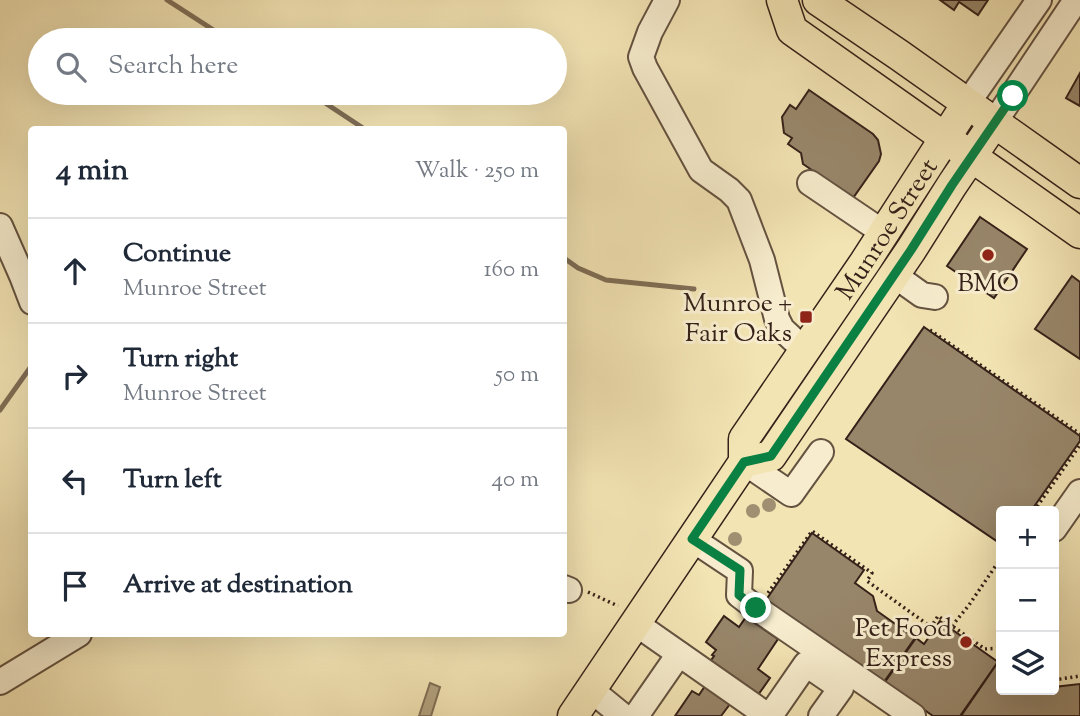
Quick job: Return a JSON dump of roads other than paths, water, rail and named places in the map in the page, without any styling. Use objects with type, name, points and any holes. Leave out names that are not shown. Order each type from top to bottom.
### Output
[{"type":"main road","points":[[782,0],[792,30],[1080,233]]},
{"type":"main road","points":[[818,0],[1080,183]]},
{"type":"main road","name":"Munroe Street","points":[[572,716],[744,462],[744,439],[884,233],[967,104]]},
{"type":"main road","name":"Munroe Street","points":[[744,462],[771,456],[994,123]]},
{"type":"street","points":[[667,0],[650,32],[641,57],[645,68],[701,170],[739,200],[762,260],[777,319],[782,329],[797,343],[807,347]]},
{"type":"street","name":"Munroe Street","points":[[967,104],[993,48],[1039,0]]},
{"type":"street","name":"Munroe Street","points":[[994,123],[1076,0]]},
{"type":"street","points":[[810,183],[884,233]]},
{"type":"street","points":[[0,226],[28,292]]},
{"type":"street","points":[[894,275],[922,295],[935,297]]},
{"type":"street","points":[[744,462],[791,494],[821,452]]},
{"type":"street","points":[[1059,522],[1080,492]]},
{"type":"street","points":[[692,539],[740,570],[739,595],[913,716]]},
{"type":"street","points":[[635,623],[760,714],[806,664],[841,688],[821,716]]},
{"type":"street","points":[[0,682],[74,637]]},
{"type":"street","points":[[636,716],[680,654]]},
{"type":"street","points":[[590,689],[623,716]]},
{"type":"waterway","points":[[167,0],[210,28]]},
{"type":"waterway","points":[[328,105],[360,126]]},
{"type":"waterway","points":[[567,260],[606,280],[694,289]]},
{"type":"waterway","points":[[0,410],[28,371]]},
{"type":"place","name":"BMO","points":[[988,255]]},
{"type":"place","name":"Munroe + Fair Oaks","points":[[806,317]]},
{"type":"place","name":"Pet Food Express","points":[[966,642]]}]
